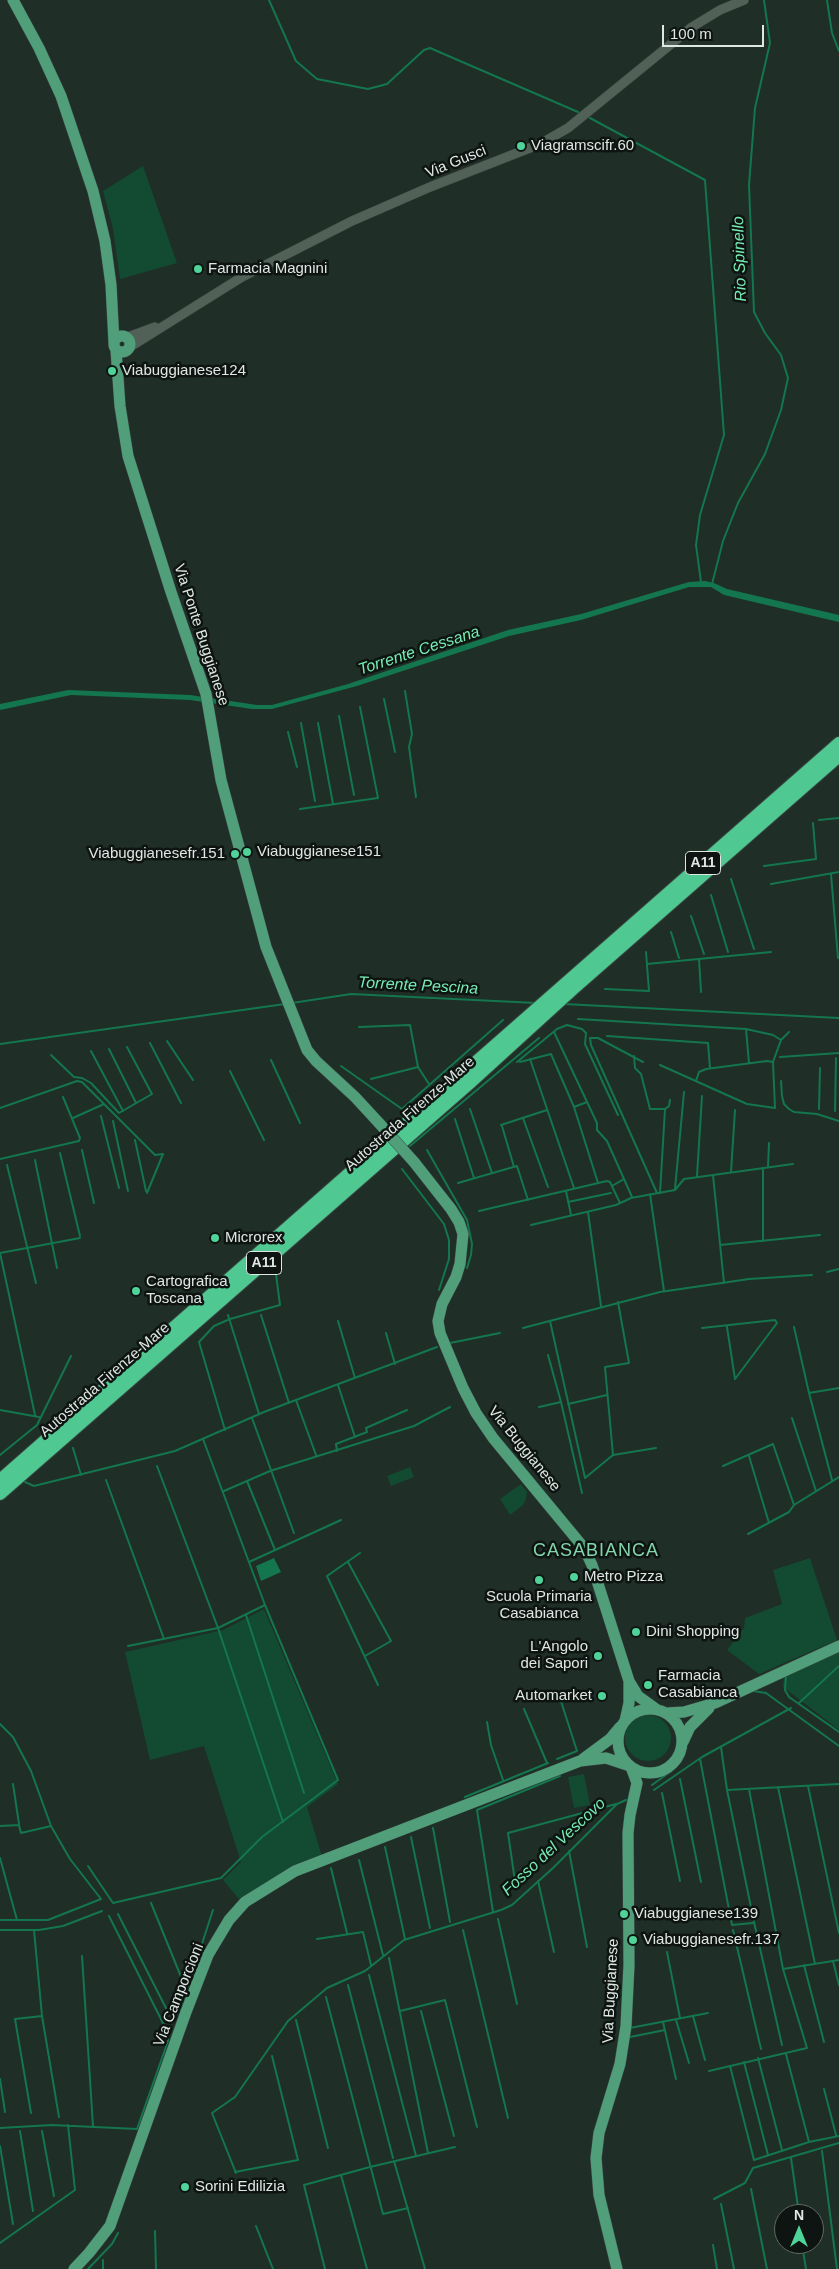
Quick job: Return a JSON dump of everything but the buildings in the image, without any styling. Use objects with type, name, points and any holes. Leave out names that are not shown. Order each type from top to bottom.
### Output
[{"type":"highway","name":"Autostrada Firenze-Mare","points":[[0,1480],[523,1028],[839,743]]},
{"type":"highway","name":"Autostrada Firenze-Mare","points":[[570,986],[839,756]]},
{"type":"highway","name":"Autostrada Firenze-Mare","points":[[0,1494],[456,1095],[523,1028]]},
{"type":"main road","name":"Via Ponte Buggianese","points":[[13,0],[39,48],[61,96],[77,140],[103,226],[113,307],[123,344],[117,373],[129,460],[171,592],[208,699],[220,780],[266,947],[283,992]]},
{"type":"main road","name":"Via Buggianese","points":[[283,992],[307,1050],[316,1061],[355,1097],[414,1162],[459,1222],[463,1234],[460,1264],[456,1277],[442,1304],[438,1321],[440,1333],[474,1410],[493,1438],[570,1529],[587,1553],[629,1681]]},
{"type":"main road","points":[[580,1761],[604,1744],[623,1723],[639,1710],[684,1712],[715,1704],[839,1646]]},
{"type":"main road","points":[[629,1681],[638,1696],[662,1711],[678,1725],[682,1742]]},
{"type":"main road","points":[[629,1681],[629,1703],[618,1736],[618,1746],[622,1756],[631,1767]]},
{"type":"main road","points":[[634,1800],[652,1776],[674,1762],[680,1754],[682,1742],[693,1723],[715,1704]]},
{"type":"main road","points":[[580,1761],[606,1758],[646,1773],[657,1772]]},
{"type":"main road","name":"Via Camporcioni","points":[[74,2269],[110,2226],[208,1955],[229,1920],[245,1902],[295,1871],[580,1761]]},
{"type":"main road","name":"Via Buggianese","points":[[617,2269],[599,2195],[596,2158],[599,2133],[620,2064],[626,2026],[629,1943],[628,1832],[637,1783],[631,1767]]},
{"type":"street","name":"Via Gusci","points":[[123,344],[152,334],[163,325],[242,277],[352,221],[430,186],[540,144],[568,128],[692,27],[720,10],[744,0]]},
{"type":"shaded area","points":[[143,166],[177,263],[120,279],[113,229],[103,191]]},
{"type":"shaded area","points":[[705,581],[727,589],[839,615],[839,622],[724,595],[711,587],[689,587],[581,620],[509,636],[357,686],[272,709],[252,709],[190,700],[71,695],[0,710],[0,704],[68,690],[190,695],[257,705],[272,705],[348,684],[508,630],[581,614],[689,582]]},
{"type":"shaded area","points":[[410,1467],[414,1477],[391,1486],[387,1476]]},
{"type":"shaded area","points":[[521,1484],[527,1492],[526,1499],[523,1505],[510,1515],[500,1499]]},
{"type":"shaded area","points":[[274,1558],[281,1572],[261,1581],[256,1566]]},
{"type":"shaded area","points":[[810,1558],[837,1640],[759,1674],[727,1650],[744,1628],[745,1618],[782,1604],[773,1570]]},
{"type":"shaded area","points":[[264,1609],[338,1784],[307,1807],[321,1853],[327,1862],[239,1899],[223,1880],[241,1862],[204,1746],[150,1760],[125,1652],[223,1630]]},
{"type":"shaded area","points":[[839,1650],[839,1730],[783,1687],[784,1675]]},
{"type":"shaded area","points":[[653,1715],[665,1721],[670,1729],[670,1747],[665,1755],[657,1760],[643,1761],[631,1755],[626,1747],[625,1733],[631,1721],[639,1716]]},
{"type":"shaded area","points":[[584,1774],[590,1805],[574,1808],[568,1777]]},
{"type":"waterway","points":[[269,0],[296,61],[317,79],[368,89],[387,84],[424,50],[430,48],[578,112]]},
{"type":"waterway","name":"Rio Spinello","points":[[712,584],[723,541],[738,503],[765,454],[781,410],[788,378],[781,355],[765,333],[754,312],[749,185],[755,108],[770,43],[764,0]]},
{"type":"waterway","points":[[827,0],[832,33],[839,51]]},
{"type":"waterway","points":[[590,118],[705,180],[724,435],[700,515],[696,545],[701,582]]},
{"type":"waterway","points":[[405,691],[412,734],[409,747],[416,797]]},
{"type":"waterway","points":[[384,699],[395,752]]},
{"type":"waterway","points":[[300,809],[378,798],[360,707]]},
{"type":"waterway","points":[[339,716],[354,795]]},
{"type":"waterway","points":[[301,723],[315,801]]},
{"type":"waterway","points":[[318,723],[333,804]]},
{"type":"waterway","points":[[288,732],[297,767]]},
{"type":"waterway","points":[[819,820],[839,818]]},
{"type":"waterway","points":[[764,866],[816,859],[813,823]]},
{"type":"waterway","points":[[771,884],[839,872]]},
{"type":"waterway","points":[[831,874],[838,958]]},
{"type":"waterway","points":[[731,879],[754,949]]},
{"type":"waterway","points":[[711,895],[728,952]]},
{"type":"waterway","points":[[691,916],[704,954]]},
{"type":"waterway","points":[[671,932],[679,958]]},
{"type":"waterway","points":[[605,989],[649,991],[646,952]]},
{"type":"waterway","points":[[647,964],[771,952]]},
{"type":"waterway","points":[[699,959],[701,992]]},
{"type":"waterway","name":"Torrente Pescina","points":[[292,1003],[351,994],[536,1003]]},
{"type":"waterway","name":"Torrente Pescina","points":[[0,1044],[285,1004]]},
{"type":"waterway","name":"Torrente Pescina","points":[[564,1004],[839,1018]]},
{"type":"waterway","points":[[578,1019],[746,1029],[773,1035],[781,1040]]},
{"type":"waterway","points":[[341,1066],[402,1109],[503,1020]]},
{"type":"waterway","points":[[359,1027],[410,1025],[418,1067],[429,1084]]},
{"type":"waterway","points":[[517,1062],[557,1029],[567,1025],[582,1029],[586,1033],[585,1044],[618,1115]]},
{"type":"waterway","points":[[746,1029],[749,1063]]},
{"type":"waterway","points":[[554,1032],[597,1123],[597,1130],[607,1141],[624,1179]]},
{"type":"waterway","points":[[660,1065],[747,1104],[775,1108],[773,1062],[781,1040],[789,1032]]},
{"type":"waterway","points":[[607,1036],[708,1043],[710,1068]]},
{"type":"waterway","points":[[410,1146],[539,1038]]},
{"type":"waterway","points":[[643,1062],[598,1038],[590,1038],[591,1045],[657,1193]]},
{"type":"waterway","points":[[167,1041],[193,1080]]},
{"type":"waterway","points":[[150,1043],[181,1103]]},
{"type":"waterway","points":[[51,1055],[74,1077],[82,1078],[91,1083],[119,1113],[152,1094],[127,1047]]},
{"type":"waterway","points":[[109,1049],[136,1103]]},
{"type":"waterway","points":[[91,1051],[123,1111]]},
{"type":"waterway","points":[[780,1057],[839,1053]]},
{"type":"waterway","points":[[520,1062],[551,1054],[574,1107],[598,1183]]},
{"type":"waterway","points":[[634,1056],[635,1068],[641,1074],[650,1109],[665,1109],[669,1106],[670,1100]]},
{"type":"waterway","points":[[835,1111],[836,1058]]},
{"type":"waterway","points":[[530,1059],[574,1188]]},
{"type":"waterway","points":[[271,1060],[300,1123]]},
{"type":"waterway","points":[[696,1081],[699,1072],[706,1069],[767,1061],[773,1062]]},
{"type":"waterway","points":[[371,1079],[418,1067]]},
{"type":"waterway","points":[[819,1109],[820,1068]]},
{"type":"waterway","points":[[230,1071],[264,1140]]},
{"type":"waterway","points":[[0,1108],[77,1081],[82,1082],[155,1155],[163,1154],[147,1193]]},
{"type":"waterway","points":[[781,1081],[784,1104],[789,1109],[794,1112],[817,1114],[839,1121]]},
{"type":"waterway","points":[[675,1189],[684,1092]]},
{"type":"waterway","points":[[697,1176],[702,1096]]},
{"type":"waterway","points":[[0,1159],[79,1141],[80,1138],[63,1097]]},
{"type":"waterway","points":[[574,1107],[587,1102]]},
{"type":"waterway","points":[[73,1118],[104,1104]]},
{"type":"waterway","points":[[470,1109],[492,1173]]},
{"type":"waterway","points":[[660,1193],[665,1109]]},
{"type":"waterway","points":[[501,1125],[547,1110]]},
{"type":"waterway","points":[[731,1172],[735,1110]]},
{"type":"waterway","points":[[101,1116],[119,1188]]},
{"type":"waterway","points":[[523,1118],[548,1187]]},
{"type":"waterway","points":[[455,1119],[474,1178]]},
{"type":"waterway","points":[[113,1121],[128,1191]]},
{"type":"waterway","points":[[502,1126],[514,1167]]},
{"type":"waterway","points":[[135,1140],[146,1191]]},
{"type":"waterway","points":[[768,1167],[769,1143]]},
{"type":"waterway","points":[[82,1150],[94,1203]]},
{"type":"waterway","points":[[427,1150],[467,1220],[472,1244],[467,1268]]},
{"type":"waterway","points":[[60,1153],[80,1236]]},
{"type":"waterway","points":[[35,1160],[57,1268]]},
{"type":"waterway","points":[[531,1225],[616,1205],[631,1198],[675,1190],[684,1179],[793,1164]]},
{"type":"waterway","points":[[7,1165],[36,1283]]},
{"type":"waterway","points":[[458,1183],[517,1166],[528,1200]]},
{"type":"waterway","points":[[763,1168],[763,1241]]},
{"type":"waterway","points":[[402,1169],[444,1224],[449,1240],[449,1259],[439,1290]]},
{"type":"waterway","points":[[713,1175],[724,1283]]},
{"type":"waterway","points":[[612,1186],[624,1179],[632,1197]]},
{"type":"waterway","points":[[479,1211],[607,1181],[610,1182],[620,1203]]},
{"type":"waterway","points":[[566,1191],[571,1215]]},
{"type":"waterway","points":[[568,1202],[611,1193]]},
{"type":"waterway","points":[[650,1194],[664,1291]]},
{"type":"waterway","points":[[588,1212],[601,1306]]},
{"type":"waterway","points":[[720,1245],[820,1235]]},
{"type":"waterway","points":[[0,1253],[80,1238]]},
{"type":"waterway","points":[[0,1253],[35,1415]]},
{"type":"waterway","points":[[827,1272],[839,1269]]},
{"type":"waterway","points":[[225,1430],[199,1342],[214,1326],[230,1319],[280,1305],[276,1274]]},
{"type":"waterway","points":[[523,1328],[660,1292],[749,1279],[812,1275]]},
{"type":"waterway","points":[[613,1455],[605,1367],[629,1363],[618,1302]]},
{"type":"waterway","points":[[228,1315],[259,1414]]},
{"type":"waterway","points":[[261,1315],[289,1403]]},
{"type":"waterway","points":[[702,1328],[775,1320],[777,1323],[735,1379]]},
{"type":"waterway","points":[[338,1321],[355,1378]]},
{"type":"waterway","points":[[550,1321],[585,1478],[613,1455],[656,1448]]},
{"type":"waterway","points":[[727,1327],[735,1379]]},
{"type":"waterway","points":[[794,1327],[832,1480]]},
{"type":"waterway","points":[[386,1333],[395,1364]]},
{"type":"waterway","points":[[450,1343],[500,1333]]},
{"type":"waterway","points":[[25,1482],[34,1486],[175,1451],[264,1412],[437,1347]]},
{"type":"waterway","points":[[548,1355],[582,1493]]},
{"type":"waterway","points":[[0,1455],[37,1425],[71,1356]]},
{"type":"waterway","points":[[338,1385],[355,1437]]},
{"type":"waterway","points":[[809,1393],[839,1388]]},
{"type":"waterway","points":[[568,1404],[607,1395]]},
{"type":"waterway","points":[[296,1400],[316,1455]]},
{"type":"waterway","points":[[539,1407],[561,1402]]},
{"type":"waterway","points":[[224,1491],[270,1471],[414,1426],[450,1407]]},
{"type":"waterway","points":[[0,1410],[39,1417]]},
{"type":"waterway","points":[[337,1451],[336,1444],[367,1432],[366,1428],[407,1410]]},
{"type":"waterway","points":[[252,1418],[294,1533]]},
{"type":"waterway","points":[[792,1418],[816,1491]]},
{"type":"waterway","points":[[88,1866],[113,1903],[221,1878],[262,1837],[338,1780],[265,1605],[203,1439]]},
{"type":"waterway","points":[[723,1466],[773,1444],[794,1505]]},
{"type":"waterway","points":[[73,1448],[81,1475]]},
{"type":"waterway","points":[[749,1456],[769,1523]]},
{"type":"waterway","points":[[157,1466],[218,1628],[283,1822]]},
{"type":"waterway","points":[[748,1534],[789,1512],[794,1505],[839,1477]]},
{"type":"waterway","points":[[106,1480],[164,1639]]},
{"type":"waterway","points":[[247,1481],[275,1550]]},
{"type":"waterway","points":[[249,1562],[341,1520]]},
{"type":"waterway","points":[[360,1553],[327,1576],[378,1685]]},
{"type":"waterway","points":[[348,1562],[391,1641],[365,1656]]},
{"type":"waterway","points":[[128,1646],[218,1628],[265,1605]]},
{"type":"waterway","points":[[246,1615],[304,1793]]},
{"type":"waterway","name":"Fosso del Vescovo","points":[[799,1703],[839,1666]]},
{"type":"waterway","points":[[786,1676],[785,1690],[789,1697],[839,1732]]},
{"type":"waterway","points":[[753,1691],[766,1693],[839,1746]]},
{"type":"waterway","points":[[557,1759],[577,1751],[558,1692]]},
{"type":"waterway","name":"Fosso del Vescovo","points":[[654,1790],[702,1757],[791,1708]]},
{"type":"waterway","points":[[524,1709],[547,1763]]},
{"type":"waterway","points":[[487,1722],[491,1745],[503,1780]]},
{"type":"waterway","points":[[0,1724],[13,1737],[31,1771],[51,1826],[70,1859],[101,1899],[48,1920],[0,1920]]},
{"type":"waterway","points":[[652,1785],[679,1763],[686,1746]]},
{"type":"waterway","points":[[721,1747],[727,1790],[754,1922],[782,2045]]},
{"type":"waterway","points":[[700,1759],[732,1925],[753,1923]]},
{"type":"waterway","points":[[465,1797],[548,1763]]},
{"type":"waterway","points":[[493,1912],[477,1810],[560,1776]]},
{"type":"waterway","points":[[680,1779],[701,1882]]},
{"type":"waterway","points":[[13,1784],[19,1824]]},
{"type":"waterway","points":[[727,1790],[839,1784]]},
{"type":"waterway","points":[[808,1786],[839,1933]]},
{"type":"waterway","points":[[778,1787],[815,1964]]},
{"type":"waterway","points":[[709,2071],[807,2048],[783,1969],[749,1789]]},
{"type":"waterway","points":[[662,1793],[680,1881]]},
{"type":"waterway","name":"Fosso del Vescovo","points":[[236,2173],[212,2113],[235,2097],[288,2021],[327,1988],[365,1971],[404,1940],[512,1905],[553,1868],[617,1804],[626,1800]]},
{"type":"waterway","points":[[516,1888],[508,1833],[616,1804]]},
{"type":"waterway","points":[[0,1826],[19,1825],[21,1833],[51,1826]]},
{"type":"waterway","points":[[433,1828],[450,1922]]},
{"type":"waterway","points":[[411,1837],[430,1928]]},
{"type":"waterway","points":[[385,1847],[405,1939]]},
{"type":"waterway","points":[[569,1851],[587,1947]]},
{"type":"waterway","points":[[0,1858],[17,1920]]},
{"type":"waterway","points":[[359,1860],[383,1955]]},
{"type":"waterway","points":[[331,1868],[347,1933]]},
{"type":"waterway","points":[[538,1881],[554,1952]]},
{"type":"waterway","points":[[151,1903],[186,1989]]},
{"type":"waterway","points":[[118,1914],[169,2014],[174,2016],[180,2011],[213,1910]]},
{"type":"waterway","points":[[0,1930],[39,1930],[63,1926],[102,1911]]},
{"type":"waterway","points":[[0,2128],[52,2125],[137,2129],[168,2041],[168,2033],[109,1916]]},
{"type":"waterway","points":[[498,1919],[517,2004]]},
{"type":"waterway","points":[[34,1930],[42,2016],[59,2117]]},
{"type":"waterway","points":[[463,1930],[508,2118]]},
{"type":"waterway","points":[[733,1930],[761,2049]]},
{"type":"waterway","points":[[317,1939],[363,1932],[371,1965]]},
{"type":"waterway","points":[[667,1952],[680,2018]]},
{"type":"waterway","points":[[82,1956],[93,2126]]},
{"type":"waterway","points":[[389,1958],[428,2153]]},
{"type":"waterway","points":[[783,1969],[839,1960]]},
{"type":"waterway","points":[[833,1961],[839,1985]]},
{"type":"waterway","points":[[804,1965],[824,2042]]},
{"type":"waterway","points":[[369,1975],[416,2156]]},
{"type":"waterway","points":[[348,1985],[393,2158]]},
{"type":"waterway","points":[[326,1997],[383,2214],[408,2208]]},
{"type":"waterway","points":[[400,2011],[445,2000],[477,2127]]},
{"type":"waterway","points":[[421,2011],[454,2136]]},
{"type":"waterway","points":[[630,2028],[708,2013]]},
{"type":"waterway","points":[[31,2113],[15,2019],[42,2016]]},
{"type":"waterway","points":[[693,2016],[705,2060]]},
{"type":"waterway","points":[[296,2020],[328,2148]]},
{"type":"waterway","points":[[676,2020],[689,2063]]},
{"type":"waterway","points":[[663,2022],[676,2079]]},
{"type":"waterway","points":[[630,2037],[665,2030]]},
{"type":"waterway","points":[[786,2054],[809,2142]]},
{"type":"waterway","points":[[235,2172],[298,2160],[272,2056]]},
{"type":"waterway","points":[[758,2058],[782,2150]]},
{"type":"waterway","points":[[744,2062],[768,2155]]},
{"type":"waterway","points":[[730,2066],[754,2160],[809,2142],[839,2136]]},
{"type":"waterway","points":[[0,2079],[5,2112]]},
{"type":"waterway","points":[[824,2089],[836,2135]]},
{"type":"waterway","points":[[0,2243],[75,2190],[68,2125]]},
{"type":"waterway","points":[[20,2131],[33,2211]]},
{"type":"waterway","points":[[42,2131],[54,2196]]},
{"type":"waterway","points":[[714,2199],[745,2183],[753,2168],[839,2143]]},
{"type":"waterway","points":[[0,2146],[13,2224]]},
{"type":"waterway","points":[[325,2269],[304,2185],[455,2147]]},
{"type":"waterway","points":[[822,2151],[837,2269]]},
{"type":"waterway","points":[[791,2158],[798,2204]]},
{"type":"waterway","points":[[394,2161],[425,2269]]},
{"type":"waterway","points":[[341,2175],[367,2269]]},
{"type":"waterway","points":[[751,2189],[767,2269]]},
{"type":"waterway","points":[[721,2204],[734,2269]]},
{"type":"waterway","points":[[256,2226],[273,2269]]},
{"type":"waterway","points":[[155,2231],[156,2269]]},
{"type":"waterway","points":[[88,2269],[112,2244],[118,2233]]},
{"type":"waterway","points":[[713,2245],[717,2269]]},
{"type":"waterway","points":[[804,2254],[806,2269]]},
{"type":"waterway","points":[[103,2260],[103,2269]]},
{"type":"place","name":"Viagramscifr.60","points":[[521,146]]},
{"type":"place","name":"Farmacia Magnini","points":[[198,269]]},
{"type":"place","name":"Viabuggianese124","points":[[112,371]]},
{"type":"place","name":"Viabuggianese151","points":[[247,852]]},
{"type":"place","name":"Viabuggianesefr.151","points":[[235,854]]},
{"type":"place","name":"Microrex","points":[[215,1238]]},
{"type":"place","name":"Cartografica Toscana","points":[[136,1291]]},
{"type":"place","name":"Metro Pizza","points":[[574,1577]]},
{"type":"place","name":"Scuola Primaria Casabianca","points":[[539,1580]]},
{"type":"place","name":"Dini Shopping","points":[[636,1632]]},
{"type":"place","name":"L'Angolo dei Sapori","points":[[598,1656]]},
{"type":"place","name":"Farmacia Casabianca","points":[[648,1685]]},
{"type":"place","name":"Automarket","points":[[602,1696]]},
{"type":"place","name":"Viabuggianese139","points":[[624,1914]]},
{"type":"place","name":"Viabuggianesefr.137","points":[[633,1940]]},
{"type":"place","name":"Sorini Edilizia","points":[[185,2187]]},
{"type":"district","name":"CASABIANCA","points":[[596,1551]]},
{"type":"water label","name":"Torrente Cessana","points":[[419,651]]}]
